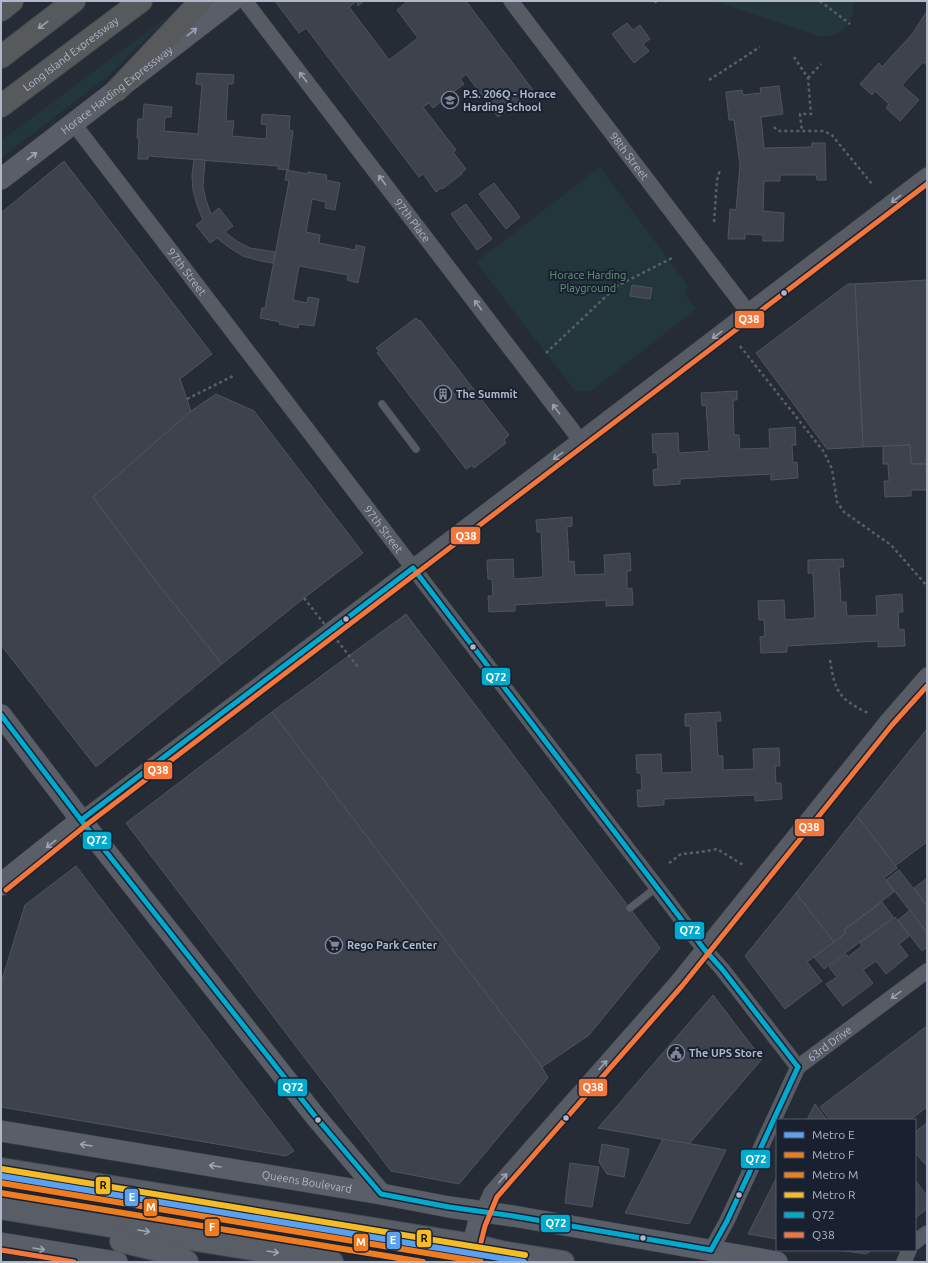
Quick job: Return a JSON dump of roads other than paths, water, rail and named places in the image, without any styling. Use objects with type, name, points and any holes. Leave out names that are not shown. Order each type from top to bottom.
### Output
[{"type":"highway","points":[[1,10],[12,1]]},
{"type":"highway","points":[[1,57],[74,1]]},
{"type":"highway","name":"Long Island Expressway","points":[[1,106],[141,1]]},
{"type":"highway","points":[[116,90],[201,1]]},
{"type":"main road","name":"Horace Harding Expressway","points":[[1,179],[232,1]]},
{"type":"main road","points":[[1,715],[81,820],[315,1116],[381,1194]]},
{"type":"main road","points":[[1,885],[81,820]]},
{"type":"main road","name":"Queens Boulevard","points":[[1,1130],[381,1194],[449,1207],[483,1211],[711,1250],[745,1259],[777,1262]]},
{"type":"main road","points":[[1,1169],[471,1253],[501,1252],[562,1262]]},
{"type":"main road","points":[[1,1208],[332,1262]]},
{"type":"main road","points":[[471,1253],[478,1224],[483,1211]]},
{"type":"main road","points":[[50,1216],[99,1235],[178,1255],[187,1262]]},
{"type":"main road","points":[[1,1243],[117,1262]]},
{"type":"street","name":"97th Place","points":[[245,1],[580,440]]},
{"type":"street","name":"98th Street","points":[[511,1],[748,312]]},
{"type":"street","name":"97th Street","points":[[74,124],[704,949],[722,969],[798,1067]]},
{"type":"street","points":[[81,820],[927,175]]},
{"type":"street","points":[[483,1211],[491,1193],[677,982],[887,721],[927,675]]},
{"type":"street","name":"63rd Drive","points":[[711,1250],[798,1067],[927,971]]},
{"type":"street","points":[[916,1241],[927,1233]]},
{"type":"street","points":[[904,1262],[909,1251]]},
{"type":"lane","points":[[382,404],[416,449]]},
{"type":"lane","points":[[630,908],[657,887]]},
{"type":"metro line","name":"R","points":[[2,1169],[525,1255]]},
{"type":"metro line","name":"E","points":[[1,1176],[524,1262]]},
{"type":"metro line","name":"M","points":[[1,1183],[481,1262]]},
{"type":"metro line","name":"F","points":[[1,1193],[423,1262]]},
{"type":"place","name":"P.S. 206Q - Horace Harding School","points":[[450,100]]},
{"type":"place","name":"The Summit","points":[[443,394]]},
{"type":"place","name":"Rego Park Center","points":[[334,945]]},
{"type":"place","name":"The UPS Store","points":[[676,1053]]},
{"type":"park label","name":"Horace Harding Playground","points":[[588,281]]}]
